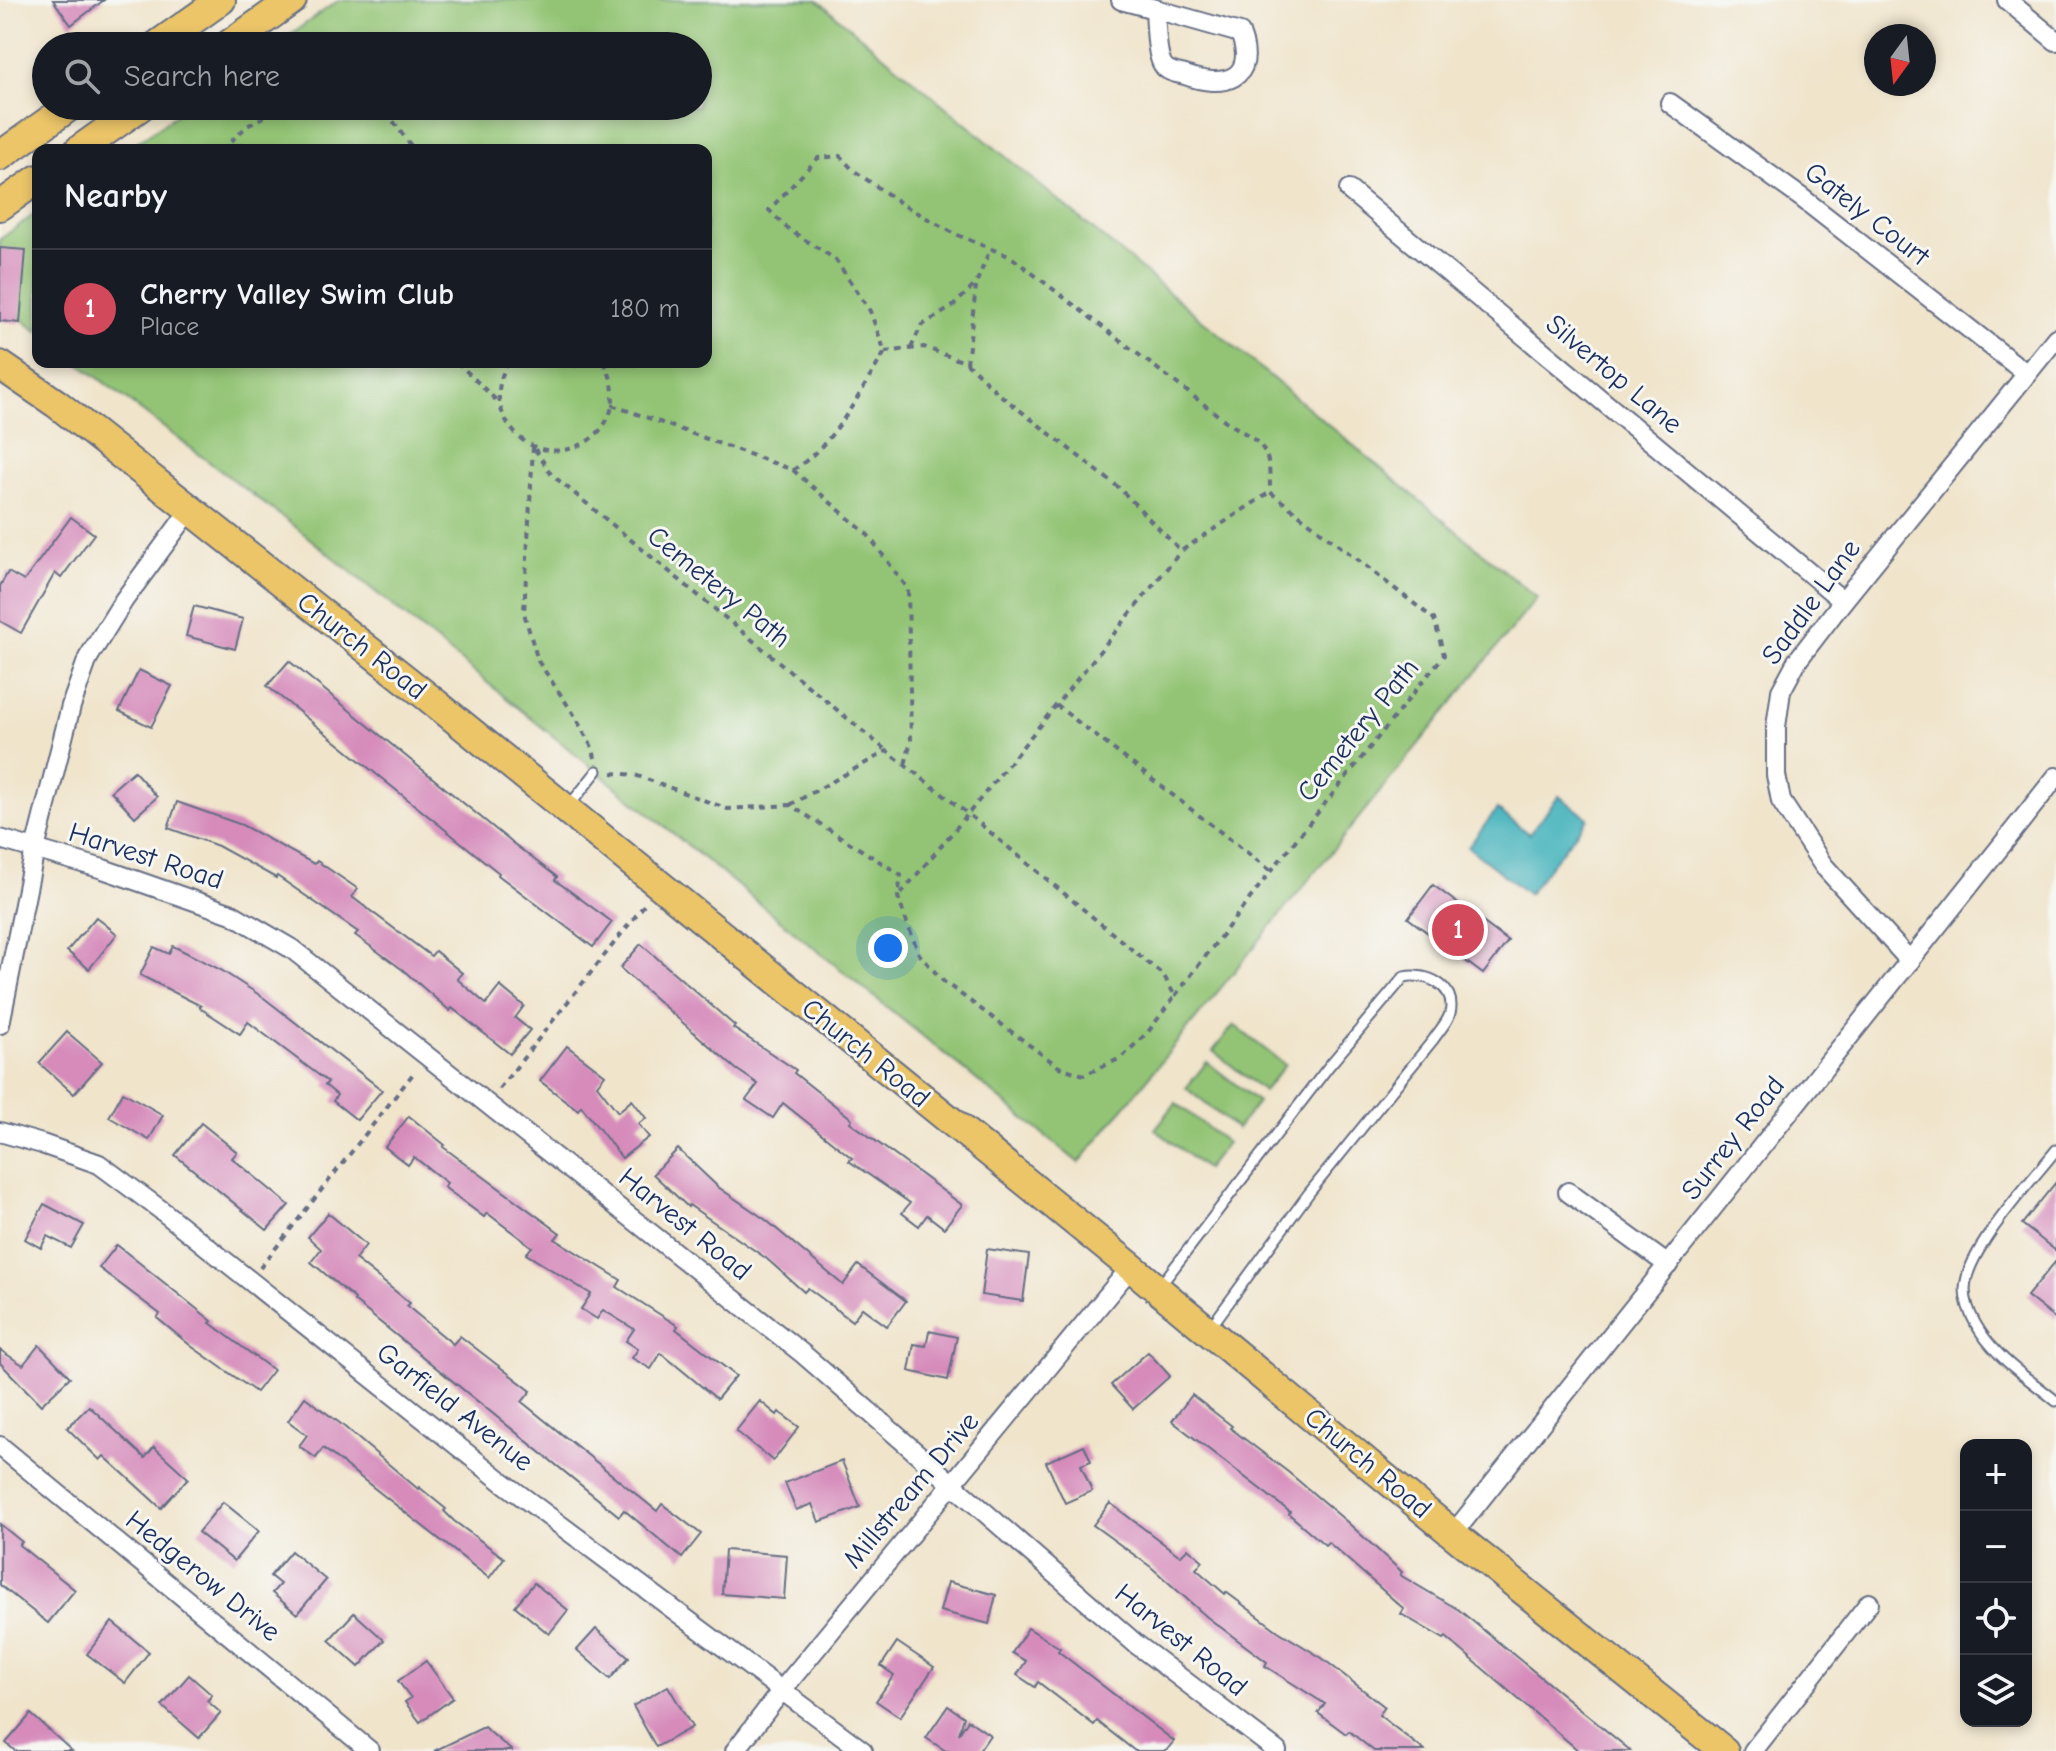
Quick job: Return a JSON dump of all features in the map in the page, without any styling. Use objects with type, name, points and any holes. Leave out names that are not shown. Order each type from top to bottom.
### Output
[{"type":"main road","points":[[176,32],[221,0]]},
{"type":"main road","points":[[247,32],[292,0]]},
{"type":"main road","points":[[0,156],[50,120]]},
{"type":"main road","points":[[87,144],[121,120]]},
{"type":"main road","points":[[0,206],[32,183]]},
{"type":"main road","name":"Church Road","points":[[0,365],[57,404],[566,809],[1158,1289],[1453,1534],[1724,1751]]},
{"type":"street","points":[[1121,0],[1155,9],[1240,33],[1246,48],[1236,75],[1228,82],[1216,83],[1167,69],[1161,62],[1155,9]]},
{"type":"street","points":[[2007,0],[2056,41]]},
{"type":"street","name":"Gately Court","points":[[1670,103],[1802,198],[2027,374]]},
{"type":"street","name":"Silvertop Lane","points":[[1349,190],[1843,601]]},
{"type":"street","name":"Saddle Lane","points":[[1910,961],[1823,865],[1781,801],[1776,775],[1776,727],[1781,691],[1797,661],[1843,601],[2056,338]]},
{"type":"street","points":[[0,1024],[35,849],[71,706],[88,658],[124,600],[190,510]]},
{"type":"street","name":"Surrey Road","points":[[1453,1534],[2056,777]]},
{"type":"street","name":"Harvest Road","points":[[0,839],[103,869],[232,914],[292,949],[803,1354],[1136,1644],[1277,1751]]},
{"type":"street","name":"Garfield Avenue","points":[[0,1132],[99,1164],[504,1483],[863,1751]]},
{"type":"street","points":[[1568,1192],[1668,1265]]},
{"type":"street","name":"Millstream Drive","points":[[735,1751],[1131,1267]]},
{"type":"street","name":"Hedgerow Drive","points":[[0,1446],[370,1751]]},
{"type":"street","points":[[1753,1751],[1869,1603]]},
{"type":"lane","points":[[566,809],[597,771]]},
{"type":"lane","points":[[1158,1289],[1329,1066],[1404,977],[1414,974],[1439,983],[1451,998],[1450,1015],[1318,1181],[1208,1330]]},
{"type":"lane","points":[[2056,1150],[1979,1248],[1965,1287],[1967,1303],[1978,1328],[1999,1354],[2056,1401]]},
{"type":"path","points":[[228,144],[247,126],[258,120]]},
{"type":"path","points":[[392,120],[410,144]]},
{"type":"path","points":[[793,470],[808,461],[842,420],[885,352],[870,311],[835,259],[788,229],[769,210],[818,158],[840,156],[853,170],[902,204],[955,234],[1011,257],[1227,422],[1262,444],[1270,461],[1270,492],[1181,551],[898,897]]},
{"type":"path","points":[[967,363],[976,284],[990,249]]},
{"type":"path","points":[[911,348],[921,326],[952,307],[976,284]]},
{"type":"path","points":[[885,352],[924,347],[967,363],[999,394],[1118,487],[1181,551]]},
{"type":"path","name":"Cemetery Path","points":[[463,368],[499,403],[506,421],[517,436],[533,447],[551,474],[1164,976],[1175,996]]},
{"type":"path","points":[[499,403],[499,384],[506,368]]},
{"type":"path","points":[[607,368],[614,395],[601,429],[588,442],[571,449],[552,451],[533,447],[533,499],[526,553],[524,613],[538,661],[593,749],[597,771],[635,775],[728,809],[790,805],[887,751]]},
{"type":"path","points":[[612,405],[793,470],[868,535],[908,589],[911,741],[905,765]]},
{"type":"path","name":"Cemetery Path","points":[[790,805],[901,875],[898,897],[919,954],[943,981],[1059,1067],[1084,1075],[1121,1058],[1148,1032],[1271,871],[1444,655],[1434,619],[1270,492]]},
{"type":"path","points":[[1056,705],[1271,871]]},
{"type":"path","points":[[488,1103],[660,885]]},
{"type":"path","points":[[250,1280],[427,1056]]},
{"type":"green space","points":[[339,0],[817,0],[1537,598],[1079,1163],[298,529],[85,368],[712,368],[712,144],[135,144],[169,120],[712,120],[712,32],[294,32]]},
{"type":"green space","points":[[32,216],[32,327],[0,303],[0,239]]},
{"type":"green space","points":[[1234,1025],[1285,1065],[1264,1091],[1213,1051]]},
{"type":"green space","points":[[1207,1062],[1258,1102],[1237,1129],[1186,1088]]},
{"type":"green space","points":[[1176,1103],[1227,1143],[1206,1169],[1155,1129]]},
{"type":"water","points":[[1559,796],[1588,818],[1528,894],[1468,847],[1497,809],[1529,834]]},
{"type":"building","points":[[53,0],[104,0],[71,25]]},
{"type":"building","points":[[0,248],[26,250],[20,323],[0,321]]},
{"type":"building","points":[[71,517],[94,534],[61,578],[55,573],[21,633],[0,621],[0,586],[8,572],[24,581]]},
{"type":"building","points":[[194,606],[243,619],[235,649],[186,636]]},
{"type":"building","points":[[289,661],[557,877],[555,880],[612,922],[593,947],[498,875],[267,686]]},
{"type":"building","points":[[139,670],[172,686],[151,727],[119,711]]},
{"type":"building","points":[[134,771],[157,797],[135,817],[111,791]]},
{"type":"building","points":[[177,802],[242,825],[314,864],[317,861],[358,889],[352,897],[431,956],[435,951],[462,973],[457,979],[486,1004],[500,986],[524,1006],[515,1018],[530,1030],[510,1054],[452,1008],[450,1011],[403,970],[355,935],[358,932],[277,876],[218,846],[168,828]]},
{"type":"building","points":[[1433,885],[1508,941],[1483,974],[1408,918]]},
{"type":"building","points":[[96,917],[117,934],[89,969],[67,951]]},
{"type":"building","points":[[641,944],[735,1026],[733,1028],[796,1070],[794,1073],[852,1119],[850,1122],[962,1205],[944,1228],[927,1215],[919,1226],[902,1213],[910,1203],[849,1161],[852,1158],[783,1103],[773,1118],[746,1100],[758,1084],[736,1069],[620,968]]},
{"type":"building","points":[[173,946],[221,970],[264,998],[382,1090],[357,1120],[333,1101],[337,1095],[325,1085],[328,1082],[248,1022],[240,1034],[201,1006],[140,975],[154,947],[169,954]]},
{"type":"building","points":[[67,1032],[102,1062],[74,1094],[39,1063]]},
{"type":"building","points":[[567,1046],[605,1075],[597,1085],[618,1112],[632,1100],[646,1118],[638,1124],[649,1137],[622,1158],[581,1106],[578,1110],[540,1081]]},
{"type":"building","points":[[123,1092],[163,1115],[149,1140],[109,1117]]},
{"type":"building","points":[[409,1116],[445,1145],[443,1147],[560,1233],[555,1239],[621,1280],[617,1287],[678,1326],[676,1329],[736,1376],[717,1399],[661,1353],[651,1369],[632,1358],[638,1349],[626,1341],[634,1329],[603,1310],[597,1319],[581,1309],[591,1294],[526,1254],[532,1247],[487,1213],[484,1217],[444,1187],[447,1183],[414,1157],[408,1165],[385,1147]]},
{"type":"building","points":[[201,1123],[237,1152],[232,1158],[289,1205],[267,1230],[175,1155]]},
{"type":"building","points":[[678,1149],[718,1187],[766,1220],[843,1285],[858,1265],[906,1301],[887,1326],[862,1308],[852,1321],[808,1288],[804,1292],[767,1259],[688,1207],[653,1174]]},
{"type":"building","points":[[2056,1182],[2056,1251],[2022,1224]]},
{"type":"building","points":[[44,1204],[84,1225],[71,1248],[47,1236],[41,1248],[25,1239]]},
{"type":"building","points":[[328,1213],[366,1245],[355,1259],[410,1303],[407,1306],[453,1344],[460,1336],[531,1391],[522,1402],[657,1511],[662,1504],[701,1534],[682,1558],[624,1510],[619,1516],[354,1301],[311,1262],[321,1249],[308,1237]]},
{"type":"building","points":[[117,1245],[212,1321],[210,1323],[273,1370],[256,1392],[191,1346],[157,1318],[160,1314],[99,1268]]},
{"type":"building","points":[[987,1249],[1029,1255],[1023,1301],[981,1295]]},
{"type":"building","points":[[2056,1261],[2056,1319],[2027,1296]]},
{"type":"building","points":[[929,1331],[957,1337],[948,1380],[909,1371],[914,1344],[926,1346]]},
{"type":"building","points":[[39,1345],[70,1377],[41,1405],[0,1363],[0,1350],[23,1365]]},
{"type":"building","points":[[1148,1352],[1170,1376],[1133,1409],[1111,1385]]},
{"type":"building","points":[[1192,1395],[1346,1521],[1402,1572],[1400,1575],[1459,1610],[1631,1751],[1579,1751],[1446,1637],[1444,1639],[1401,1614],[1404,1609],[1328,1542],[1325,1545],[1290,1512],[1172,1421]]},
{"type":"building","points":[[305,1397],[446,1509],[444,1511],[454,1521],[504,1558],[489,1578],[323,1448],[316,1458],[299,1446],[307,1435],[288,1421]]},
{"type":"building","points":[[760,1401],[799,1427],[773,1461],[736,1431]]},
{"type":"building","points":[[89,1406],[145,1458],[154,1447],[188,1478],[161,1508],[104,1456],[100,1460],[67,1428]]},
{"type":"building","points":[[1084,1445],[1091,1461],[1081,1465],[1092,1491],[1065,1503],[1046,1462]]},
{"type":"building","points":[[842,1461],[860,1507],[819,1522],[812,1504],[796,1510],[785,1483]]},
{"type":"building","points":[[223,1502],[259,1531],[234,1561],[198,1532]]},
{"type":"building","points":[[1110,1503],[1180,1556],[1188,1548],[1203,1561],[1196,1569],[1225,1594],[1322,1658],[1385,1707],[1379,1715],[1425,1751],[1374,1751],[1349,1731],[1346,1734],[1318,1713],[1325,1704],[1265,1666],[1267,1662],[1207,1617],[1151,1567],[1093,1525]]},
{"type":"building","points":[[0,1524],[22,1542],[19,1545],[75,1590],[48,1623],[0,1585]]},
{"type":"building","points":[[725,1550],[787,1555],[784,1599],[722,1594]]},
{"type":"building","points":[[291,1551],[326,1580],[297,1614],[272,1593],[280,1584],[270,1576]]},
{"type":"building","points":[[948,1582],[996,1595],[989,1624],[940,1611]]},
{"type":"building","points":[[534,1583],[568,1610],[549,1634],[515,1606]]},
{"type":"building","points":[[354,1613],[384,1640],[359,1667],[329,1640]]},
{"type":"building","points":[[112,1622],[149,1652],[125,1683],[87,1654]]},
{"type":"building","points":[[1028,1628],[1060,1648],[1058,1651],[1174,1741],[1166,1751],[1135,1751],[1097,1721],[1094,1725],[1038,1682],[1035,1687],[1017,1675],[1026,1661],[1012,1653]]},
{"type":"building","points":[[596,1629],[629,1657],[610,1679],[577,1650]]},
{"type":"building","points":[[897,1642],[934,1667],[900,1717],[876,1701],[894,1675],[881,1666]]},
{"type":"building","points":[[426,1661],[453,1698],[420,1722],[405,1702],[411,1698],[398,1681]]},
{"type":"building","points":[[189,1675],[212,1695],[207,1701],[221,1713],[199,1738],[162,1706]]},
{"type":"building","points":[[668,1686],[692,1727],[656,1747],[633,1706]]},
{"type":"building","points":[[948,1706],[964,1717],[959,1734],[968,1720],[990,1735],[979,1751],[946,1751],[926,1738]]},
{"type":"building","points":[[31,1714],[72,1751],[15,1751],[6,1743]]},
{"type":"building","points":[[484,1727],[512,1751],[434,1751]]},
{"type":"place","name":"Cherry Valley Swim Club","points":[[1458,930]]}]
